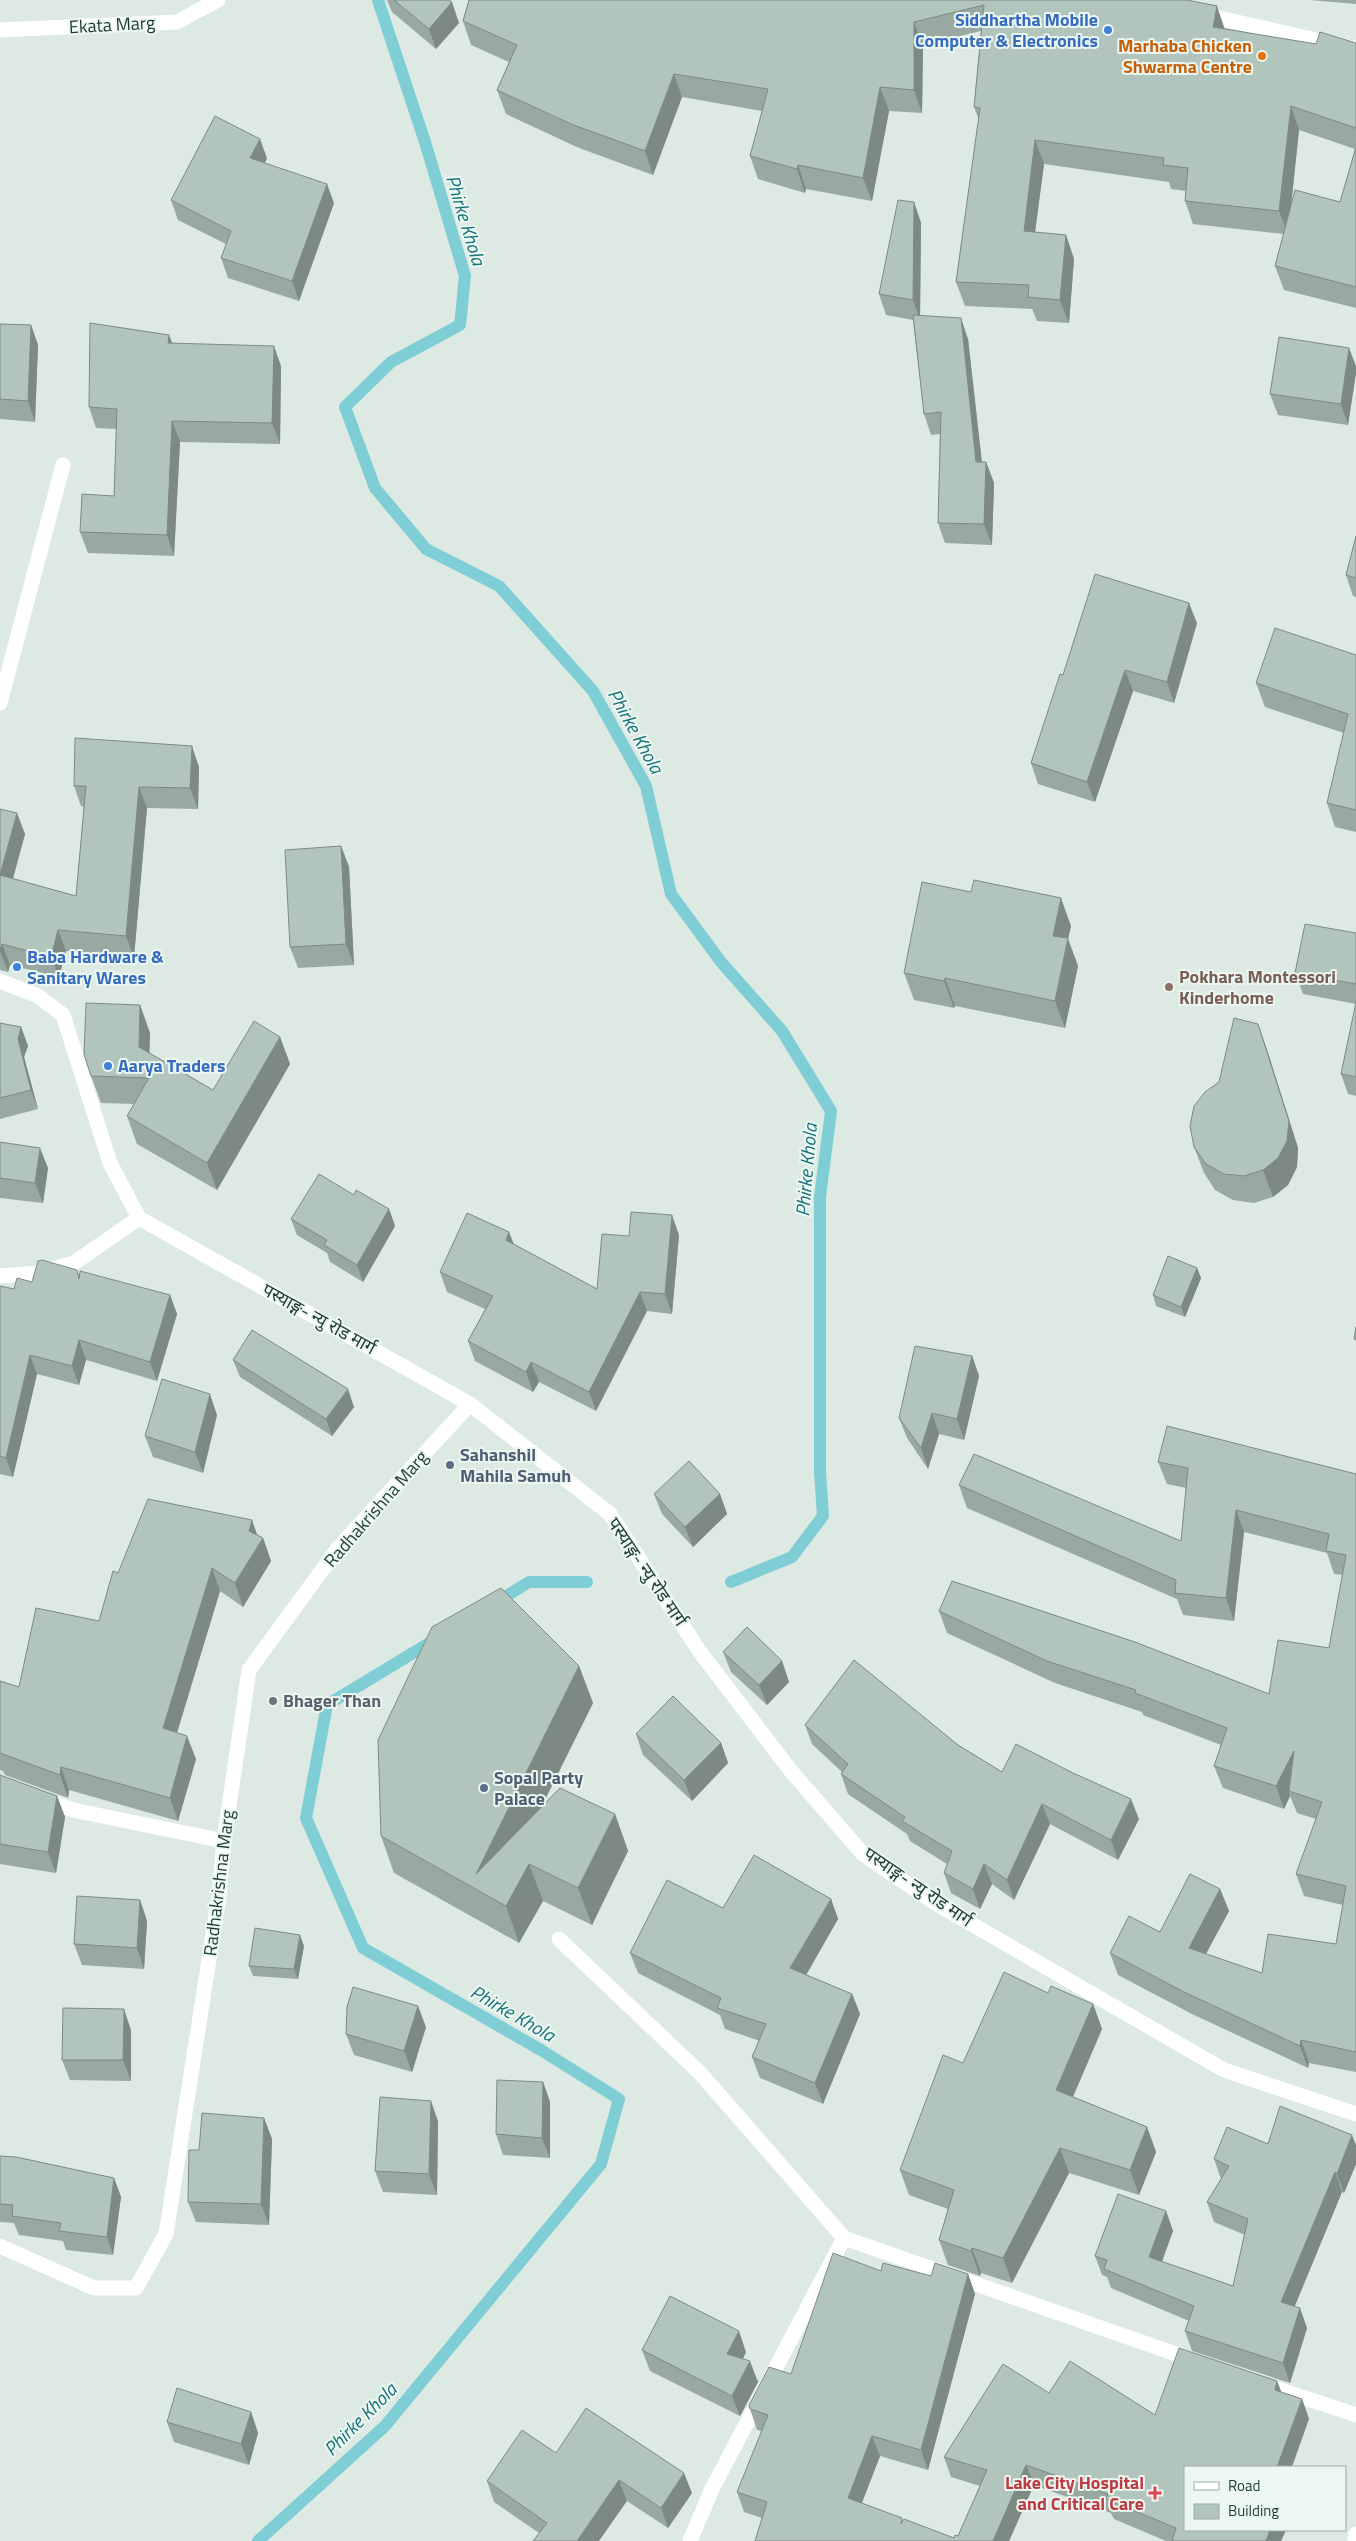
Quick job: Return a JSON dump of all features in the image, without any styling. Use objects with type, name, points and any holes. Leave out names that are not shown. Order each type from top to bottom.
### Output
[{"type":"street","name":"Ekata Marg","points":[[0,30],[177,22],[218,0]]},
{"type":"street","points":[[1190,12],[1356,49]]},
{"type":"street","points":[[0,703],[63,465]]},
{"type":"street","points":[[0,981],[38,996],[63,1015],[110,1163],[139,1218],[74,1263],[39,1274],[0,1276]]},
{"type":"street","name":"पस्याङ्ग- न्यु रोड मार्ग","points":[[139,1218],[470,1404],[610,1514],[700,1652],[791,1771],[863,1854],[935,1903],[1224,2070],[1356,2114]]},
{"type":"street","name":"Radhakrishna Marg","points":[[0,2246],[94,2288],[136,2288],[166,2234],[219,1896],[224,1841],[249,1670],[339,1547],[470,1404]]},
{"type":"street","points":[[28,1793],[74,1810],[224,1841]]},
{"type":"street","points":[[559,1939],[701,2074],[844,2238],[1211,2367]]},
{"type":"street","points":[[690,2541],[712,2489],[844,2238]]},
{"type":"street","points":[[1247,2379],[1356,2415]]},
{"type":"street","points":[[1354,2541],[1356,2534]]},
{"type":"building","points":[[394,0],[449,0],[452,2],[429,29]]},
{"type":"building","points":[[469,0],[1187,0],[1217,6],[1213,27],[1316,44],[1320,32],[1356,43],[1356,128],[1291,106],[1279,211],[1185,201],[1188,168],[1163,165],[1164,158],[1035,140],[1024,231],[1066,235],[1060,300],[1028,297],[1029,285],[956,282],[980,108],[974,107],[984,5],[914,22],[914,90],[880,87],[863,178],[798,165],[797,169],[750,156],[768,89],[674,74],[645,151],[571,124],[497,90],[517,45],[463,21]]},
{"type":"building","points":[[215,116],[260,139],[250,158],[327,184],[292,281],[221,258],[231,231],[171,200]]},
{"type":"building","points":[[1356,147],[1356,287],[1275,266],[1295,190],[1340,202]]},
{"type":"building","points":[[898,200],[914,202],[913,300],[879,294]]},
{"type":"building","points":[[913,315],[961,318],[976,462],[986,462],[984,524],[938,523],[941,412],[924,414]]},
{"type":"building","points":[[90,323],[169,335],[168,343],[274,346],[272,423],[172,421],[167,535],[80,532],[82,494],[114,496],[117,409],[89,407]]},
{"type":"building","points":[[0,324],[31,325],[28,401],[0,399]]},
{"type":"building","points":[[1279,337],[1349,348],[1341,404],[1270,394]]},
{"type":"building","points":[[1356,536],[1356,578],[1346,575]]},
{"type":"building","points":[[1095,574],[1189,603],[1167,682],[1125,670],[1087,782],[1031,763],[1060,674],[1063,675]]},
{"type":"building","points":[[1275,628],[1356,655],[1356,810],[1327,803],[1348,714],[1256,683]]},
{"type":"building","points":[[75,738],[192,746],[190,788],[139,787],[126,936],[58,930],[51,957],[2,944],[0,951],[0,875],[76,896],[86,786],[74,786]]},
{"type":"building","points":[[0,809],[17,813],[0,875]]},
{"type":"building","points":[[341,846],[346,944],[290,947],[285,850]]},
{"type":"building","points":[[974,880],[1061,898],[1053,936],[1068,938],[1055,1001],[945,978],[944,981],[904,973],[922,882],[971,892]]},
{"type":"building","points":[[1305,924],[1356,933],[1356,984],[1295,973]]},
{"type":"building","points":[[1356,1002],[1356,1077],[1341,1074]]},
{"type":"building","points":[[86,1003],[140,1005],[139,1047],[213,1090],[254,1021],[280,1037],[207,1163],[127,1116],[149,1078],[91,1076],[84,1054]]},
{"type":"building","points":[[1234,1018],[1258,1024],[1289,1121],[1287,1141],[1278,1158],[1263,1170],[1244,1176],[1224,1174],[1206,1164],[1194,1147],[1190,1126],[1194,1106],[1205,1092],[1219,1082]]},
{"type":"building","points":[[0,1023],[21,1027],[18,1039],[31,1090],[0,1098]]},
{"type":"building","points":[[0,1142],[40,1148],[35,1183],[0,1178]]},
{"type":"building","points":[[319,1174],[354,1195],[356,1190],[389,1209],[357,1265],[324,1245],[327,1240],[291,1219]]},
{"type":"building","points":[[631,1212],[672,1215],[665,1294],[640,1292],[589,1392],[531,1362],[526,1372],[468,1341],[493,1296],[440,1272],[467,1213],[509,1232],[506,1240],[597,1289],[602,1234],[629,1236]]},
{"type":"building","points":[[1168,1256],[1197,1268],[1181,1307],[1153,1295]]},
{"type":"building","points":[[42,1260],[77,1270],[79,1279],[80,1271],[170,1295],[150,1362],[79,1340],[72,1366],[30,1355],[6,1458],[0,1456],[0,1286],[14,1289],[17,1278],[32,1282],[38,1261]]},
{"type":"building","points":[[252,1330],[348,1389],[326,1419],[233,1360]]},
{"type":"building","points":[[915,1346],[972,1356],[957,1419],[932,1413],[921,1448],[899,1418]]},
{"type":"building","points":[[162,1379],[210,1394],[195,1452],[145,1436]]},
{"type":"building","points":[[1167,1426],[1356,1474],[1356,2052],[1301,2040],[1300,2046],[1184,1992],[1110,1953],[1129,1916],[1160,1932],[1190,1874],[1220,1889],[1189,1948],[1262,1973],[1268,1934],[1336,1944],[1346,1886],[1296,1874],[1322,1802],[1289,1791],[1294,1751],[1276,1786],[1214,1766],[1227,1728],[1135,1693],[1136,1690],[1047,1661],[939,1611],[952,1581],[1135,1642],[1269,1694],[1278,1640],[1329,1648],[1346,1555],[1326,1551],[1329,1534],[1236,1510],[1226,1598],[1175,1593],[1176,1580],[959,1485],[974,1454],[1181,1541],[1188,1468],[1158,1462]]},
{"type":"building","points":[[689,1461],[720,1494],[685,1527],[654,1494]]},
{"type":"building","points":[[148,1499],[252,1520],[249,1531],[263,1538],[235,1583],[212,1568],[163,1728],[187,1736],[170,1798],[61,1767],[60,1775],[0,1753],[0,1681],[19,1687],[36,1608],[99,1621],[113,1571],[118,1573]]},
{"type":"building","name":"Sopal Party Palace","points":[[501,1588],[579,1666],[476,1874],[560,1788],[615,1814],[578,1888],[529,1864],[506,1906],[381,1836],[378,1740],[432,1627]]},
{"type":"building","points":[[747,1627],[782,1661],[759,1685],[723,1652]]},
{"type":"building","points":[[854,1660],[958,1745],[1002,1772],[1016,1744],[1073,1773],[1131,1799],[1111,1840],[1042,1804],[1007,1880],[984,1864],[973,1889],[944,1873],[952,1851],[902,1821],[905,1817],[841,1774],[848,1764],[805,1725]]},
{"type":"building","points":[[673,1696],[721,1743],[684,1780],[636,1734]]},
{"type":"building","points":[[0,1775],[57,1796],[48,1852],[0,1844]]},
{"type":"building","points":[[754,1855],[831,1899],[790,1968],[852,1994],[815,2083],[752,2057],[766,2024],[717,2008],[721,1998],[630,1953],[667,1880],[723,1908]]},
{"type":"building","points":[[77,1896],[140,1900],[137,1948],[74,1944]]},
{"type":"building","points":[[255,1928],[300,1935],[294,1969],[249,1966]]},
{"type":"building","points":[[1004,1972],[1048,1993],[1051,1986],[1093,2004],[1056,2090],[1147,2127],[1130,2170],[1060,2148],[1003,2258],[972,2248],[971,2251],[939,2240],[954,2190],[900,2170],[943,2055],[963,2063]]},
{"type":"building","points":[[353,1987],[418,2006],[404,2051],[346,2034],[347,2007]]},
{"type":"building","points":[[63,2008],[124,2009],[123,2060],[62,2060]]},
{"type":"building","points":[[497,2080],[543,2082],[542,2138],[496,2134]]},
{"type":"building","points":[[380,2097],[431,2101],[429,2174],[375,2171]]},
{"type":"building","points":[[1280,2106],[1352,2135],[1281,2302],[1300,2308],[1283,2363],[1185,2331],[1194,2306],[1104,2269],[1107,2260],[1095,2256],[1118,2194],[1166,2211],[1149,2257],[1233,2286],[1248,2219],[1207,2202],[1229,2166],[1214,2159],[1227,2127],[1268,2144]]},
{"type":"building","points":[[202,2113],[264,2118],[261,2204],[188,2202],[189,2150],[199,2150]]},
{"type":"building","points":[[0,2156],[16,2157],[114,2178],[107,2237],[59,2231],[61,2223],[12,2216],[13,2205],[0,2204]]},
{"type":"building","points":[[833,2253],[881,2271],[883,2263],[931,2276],[935,2263],[968,2274],[921,2450],[872,2436],[848,2498],[902,2518],[901,2524],[904,2519],[954,2538],[955,2535],[958,2536],[987,2470],[944,2457],[1003,2364],[1049,2393],[1070,2361],[1155,2415],[1179,2348],[1277,2381],[1275,2390],[1302,2399],[1277,2466],[1184,2466],[1184,2531],[1270,2531],[1266,2541],[1172,2541],[1176,2528],[1106,2499],[1108,2494],[1026,2465],[993,2541],[755,2541],[767,2502],[737,2492],[768,2415],[750,2409],[749,2405],[769,2367],[791,2374]]},
{"type":"building","points":[[670,2296],[739,2331],[727,2354],[750,2361],[732,2396],[642,2350]]},
{"type":"building","points":[[177,2388],[251,2412],[241,2444],[167,2422]]},
{"type":"building","points":[[586,2408],[684,2473],[661,2508],[619,2480],[577,2541],[533,2541],[547,2523],[487,2481],[522,2430],[556,2453]]},
{"type":"waterway","name":"Phirke Khola","points":[[378,0],[425,142],[465,276],[460,325],[391,362],[345,407],[375,488],[426,549],[499,586],[593,691],[646,786],[671,894],[721,962],[782,1031],[831,1111],[820,1197],[820,1472],[823,1516],[792,1557],[731,1582]]},
{"type":"waterway","name":"Phirke Khola","points":[[495,1603],[529,1582],[587,1582]]},
{"type":"waterway","name":"Phirke Khola","points":[[258,2541],[385,2426],[601,2164],[619,2099],[541,2050],[363,1948],[306,1818],[327,1705],[436,1639]]},
{"type":"place","name":"Siddhartha Mobile Computer & Electronics","points":[[1108,30]]},
{"type":"place","name":"Marhaba Chicken Shwarma Centre","points":[[1262,56]]},
{"type":"place","name":"Baba Hardware & Sanitary Wares","points":[[17,967]]},
{"type":"place","name":"Pokhara Montessori Kinderhome","points":[[1169,987]]},
{"type":"place","name":"Aarya Traders","points":[[108,1066]]},
{"type":"place","name":"Sahanshil Mahila Samuh","points":[[450,1465]]},
{"type":"place","name":"Bhager Than","points":[[273,1701]]},
{"type":"place","name":"Sopal Party Palace","points":[[484,1788]]},
{"type":"place","name":"Lake City Hospital and Critical Care","points":[[1155,2493]]}]
